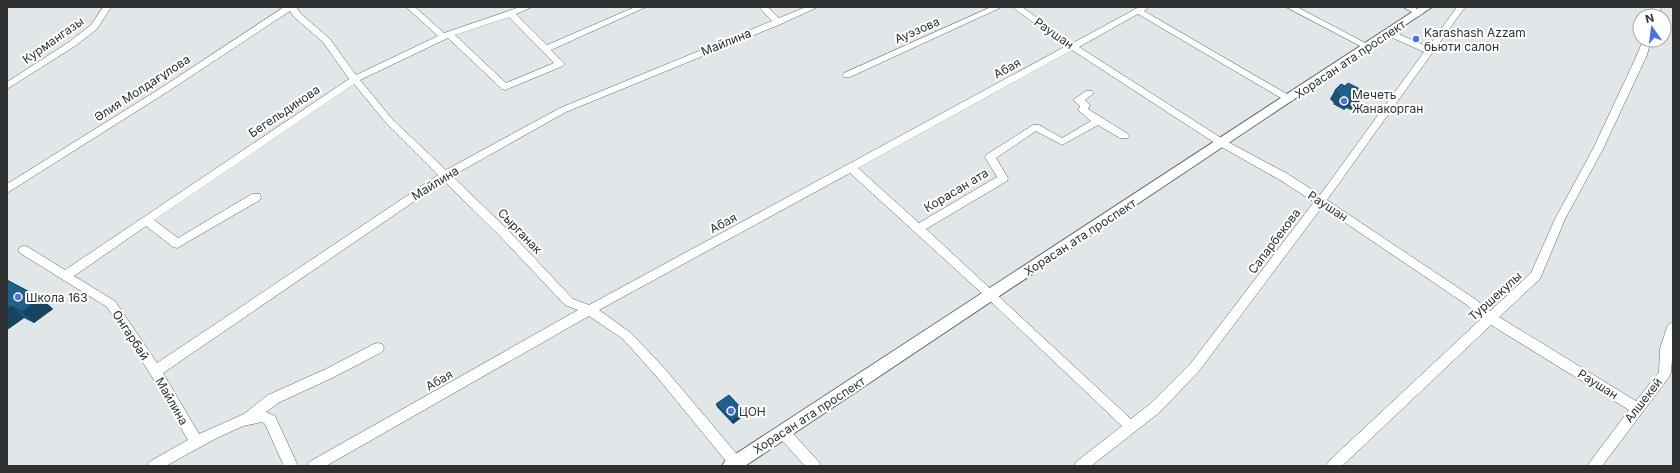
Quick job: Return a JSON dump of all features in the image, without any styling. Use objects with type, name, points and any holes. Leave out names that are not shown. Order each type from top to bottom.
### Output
[{"type":"main road","name":"Хорасан ата проспект","points":[[734,465],[1369,47],[1418,9]]},
{"type":"street","name":"Курмангазы","points":[[7,86],[72,44],[94,27],[107,7]]},
{"type":"street","name":"Сырганак","points":[[291,7],[298,16],[326,40],[390,122],[503,232],[569,302],[590,310],[627,336],[661,373],[734,465]]},
{"type":"street","name":"Әлия Молдағұлова","points":[[7,189],[164,90],[291,7]]},
{"type":"street","points":[[410,7],[505,87],[560,64],[510,13]]},
{"type":"street","name":"Бегельдинова","points":[[65,276],[355,79],[446,36],[528,7]]},
{"type":"street","points":[[545,49],[642,7]]},
{"type":"street","points":[[763,7],[778,22]]},
{"type":"street","name":"Майлина","points":[[196,442],[155,371],[446,176],[562,110],[814,7]]},
{"type":"street","name":"Ауэзова","points":[[847,75],[998,7]]},
{"type":"street","name":"Раушан","points":[[1016,7],[1073,47],[1222,143],[1284,177],[1321,201],[1471,302],[1490,318],[1637,408]]},
{"type":"street","points":[[1290,7],[1369,47]]},
{"type":"street","name":"Сапарбекова","points":[[1081,466],[1155,408],[1195,368],[1321,201],[1461,7]]},
{"type":"street","points":[[1141,9],[1289,99]]},
{"type":"street","name":"Абая","points":[[314,466],[590,310],[1141,9]]},
{"type":"street","points":[[1389,33],[1429,51]]},
{"type":"street","name":"Туршекулы","points":[[1333,466],[1536,276],[1560,219],[1598,149],[1644,48]]},
{"type":"street","points":[[1089,93],[1078,100],[1085,105],[1083,110],[1098,121],[1124,136]]},
{"type":"street","name":"Корасан ата","points":[[918,229],[1002,178],[990,157],[1036,127],[1062,142],[1098,121]]},
{"type":"street","points":[[851,168],[991,295],[1131,426]]},
{"type":"street","points":[[146,220],[177,244],[256,197]]},
{"type":"street","name":"Онгарбай","points":[[24,250],[111,304],[155,371]]},
{"type":"street","name":"Алшекей","points":[[1594,466],[1665,373],[1666,349],[1673,327]]},
{"type":"street","points":[[154,466],[196,442],[247,418],[273,398],[330,373],[378,348]]},
{"type":"street","points":[[247,418],[261,416],[270,420],[290,466]]},
{"type":"street","points":[[783,432],[814,466]]},
{"type":"building","points":[[1348,83],[1362,90],[1359,93],[1363,95],[1355,101],[1351,99],[1349,101],[1338,95],[1339,94],[1335,90],[1341,84],[1345,86]]},
{"type":"building","points":[[7,280],[41,298],[22,312],[11,306],[7,309]]},
{"type":"building","name":"ЦОН","points":[[729,395],[745,412],[732,421],[716,404]]},
{"type":"place","name":"Karashash Azzam бьюти салон","points":[[1416,39]]},
{"type":"place","name":"Мечеть Жанакорган","points":[[1344,101]]},
{"type":"place","name":"Школа 163","points":[[18,297]]},
{"type":"place","name":"ЦОН","points":[[731,411]]}]
